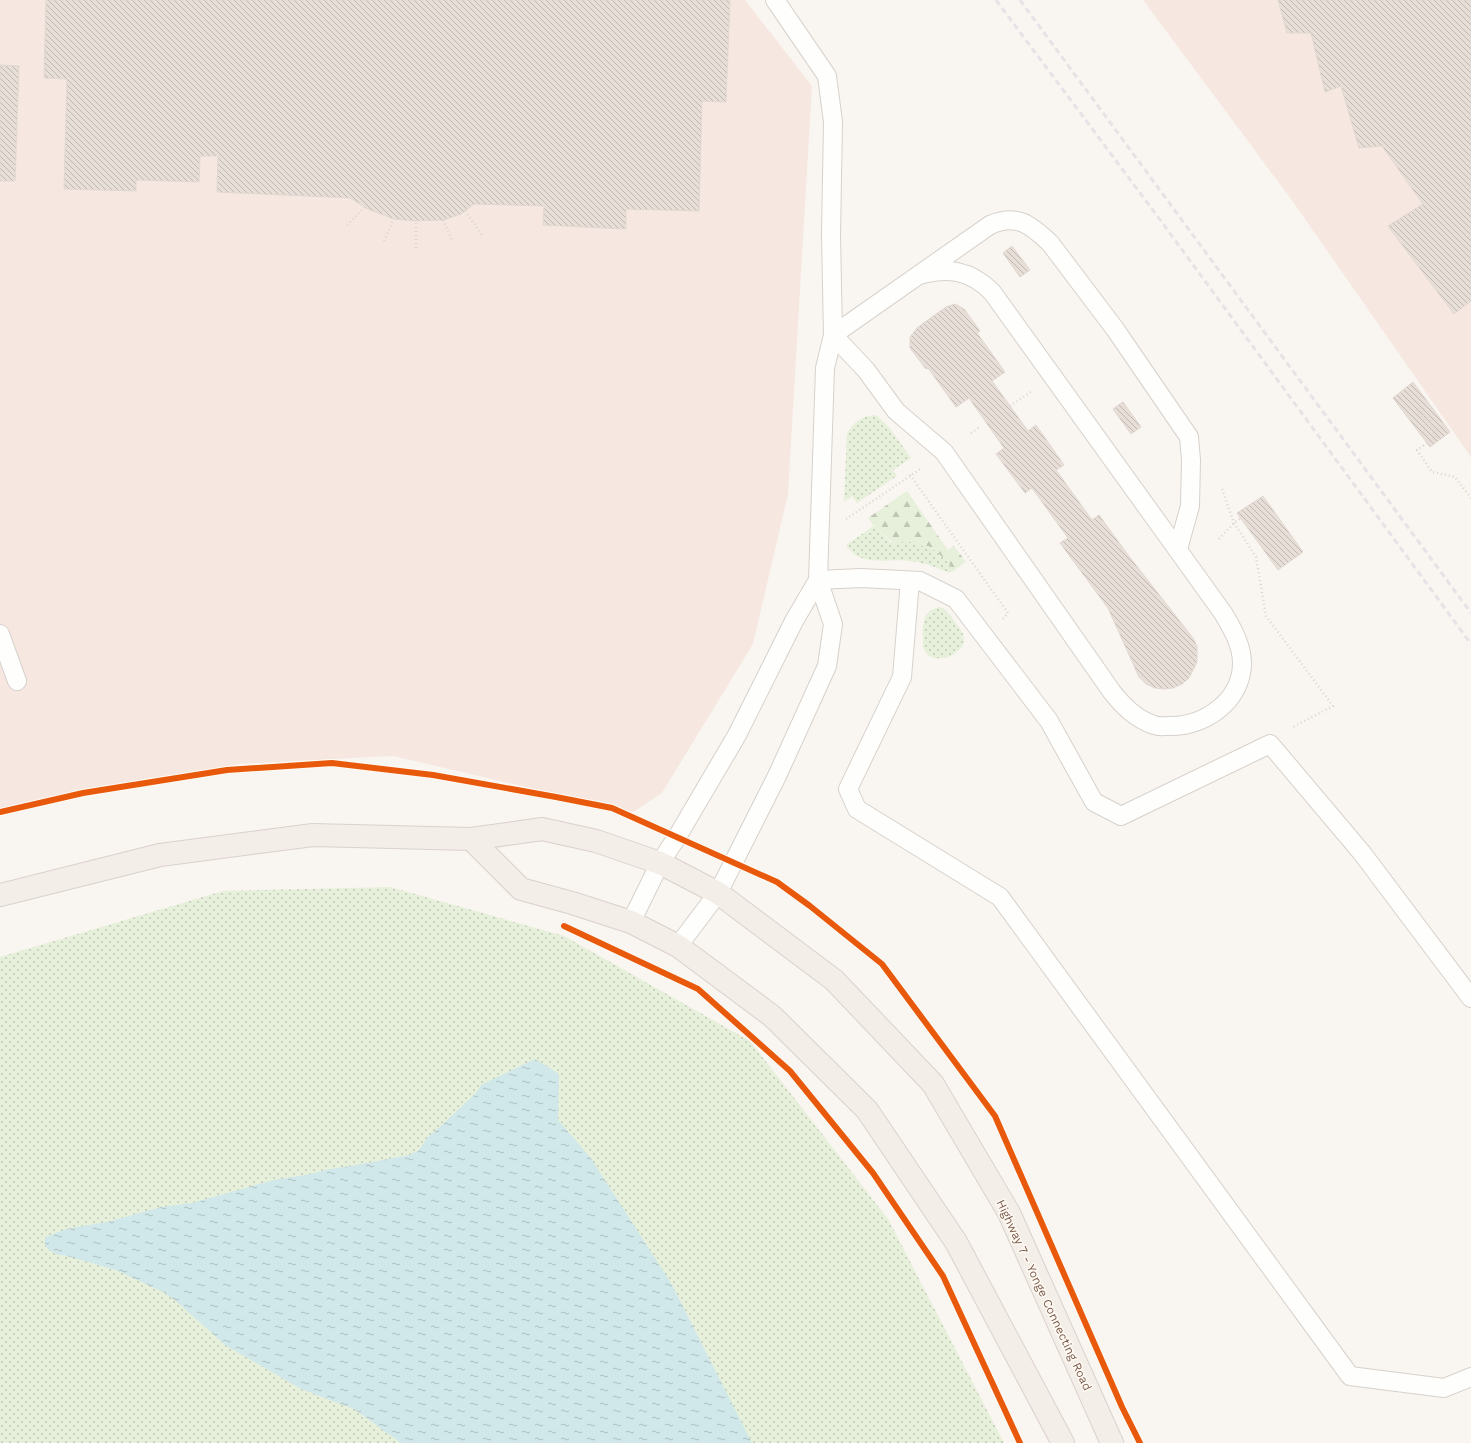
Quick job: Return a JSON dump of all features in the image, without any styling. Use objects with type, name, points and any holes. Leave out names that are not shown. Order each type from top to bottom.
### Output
[{"type":"main road","name":"Highway 7 - Yonge Connecting Road","points":[[0,895],[160,855],[313,834],[471,839],[542,829],[596,841],[660,863],[718,893],[834,980],[933,1084],[1009,1213],[1112,1443]]},
{"type":"main road","points":[[471,839],[521,889],[572,903],[631,922],[678,946],[772,1016],[867,1110],[956,1242],[1063,1443]]},
{"type":"lane","points":[[678,946],[718,893],[777,776],[827,666],[833,624],[818,580],[825,368],[833,335],[833,122],[827,76],[775,0]]},
{"type":"lane","points":[[833,335],[990,225],[1001,220],[1012,219],[1023,222],[1038,232],[1050,244],[1115,329],[1188,437],[1191,460],[1190,506],[1178,549]]},
{"type":"lane","points":[[833,335],[866,370],[896,411],[944,452],[1123,706],[1138,718],[1156,726],[1176,726],[1197,722],[1215,713],[1230,698],[1239,681],[1242,663],[1239,645],[1232,628],[1223,613],[992,292],[973,276],[960,272],[946,270],[932,271],[919,275]]},
{"type":"lane","points":[[818,580],[861,578],[920,581],[956,598],[1049,721],[1094,802],[1121,816],[1270,744],[1362,854],[1471,998]]},
{"type":"lane","points":[[631,922],[660,863],[677,838],[738,735],[794,621],[818,580]]},
{"type":"lane","points":[[910,581],[902,676],[848,789],[857,809],[1000,898],[1350,1376],[1444,1388],[1471,1376]]},
{"type":"lane","points":[[0,634],[17,681]]},
{"type":"path","points":[[347,225],[365,207]]},
{"type":"path","points":[[465,211],[482,235]]},
{"type":"path","points":[[384,241],[394,219]]},
{"type":"path","points":[[443,220],[453,242]]},
{"type":"path","points":[[416,221],[416,248]]},
{"type":"path","points":[[1010,406],[1036,388]]},
{"type":"path","points":[[1419,408],[1439,435],[1417,450],[1432,472],[1455,477],[1471,498]]},
{"type":"path","points":[[1416,410],[1436,437]]},
{"type":"path","points":[[971,433],[980,427]]},
{"type":"path","points":[[820,536],[922,468]]},
{"type":"path","points":[[910,475],[1008,613]]},
{"type":"path","points":[[1222,489],[1234,523],[1256,557],[1266,616],[1333,706],[1284,732],[1270,744]]},
{"type":"path","points":[[1219,539],[1234,523],[1241,518]]},
{"type":"shaded area","points":[[0,0],[745,0],[812,86],[788,494],[753,644],[662,793],[633,812],[393,756],[238,764],[0,813]]},
{"type":"shaded area","points":[[1143,0],[1471,0],[1471,457],[1291,199]]},
{"type":"green space","points":[[876,415],[889,427],[911,458],[893,470],[897,476],[857,503],[852,496],[844,502],[847,434],[859,420]]},
{"type":"green space","points":[[907,491],[948,550],[954,546],[966,562],[954,570],[944,558],[929,546],[919,546],[904,539],[901,544],[895,545],[874,526],[868,518]]},
{"type":"green space","points":[[874,526],[891,543],[904,539],[919,546],[929,546],[944,558],[954,570],[949,573],[921,563],[910,561],[875,560],[859,557],[846,545]]},
{"type":"green space","points":[[940,607],[947,611],[961,630],[964,639],[963,645],[959,650],[946,657],[939,658],[932,657],[927,654],[923,647],[923,628],[925,617],[928,613],[933,609]]},
{"type":"green space","points":[[390,887],[564,936],[750,1041],[888,1219],[1004,1443],[0,1443],[0,957],[223,891]]},
{"type":"water","points":[[535,1059],[559,1074],[558,1120],[590,1157],[671,1283],[752,1443],[401,1443],[354,1409],[301,1389],[225,1345],[176,1301],[163,1292],[116,1270],[59,1255],[50,1251],[45,1245],[46,1237],[66,1229],[107,1222],[161,1207],[192,1203],[274,1180],[409,1155],[419,1150],[427,1138],[476,1093],[481,1085]]},
{"type":"building","points":[[46,0],[730,0],[726,102],[702,101],[699,211],[626,209],[626,229],[543,225],[544,206],[474,204],[461,214],[443,220],[416,221],[394,219],[370,210],[350,198],[217,192],[218,156],[200,156],[199,182],[136,180],[136,191],[64,189],[67,79],[44,78]]},
{"type":"building","points":[[1278,0],[1471,0],[1471,301],[1454,314],[1388,226],[1423,204],[1382,146],[1359,148],[1341,86],[1325,92],[1311,33],[1287,33]]},
{"type":"building","points":[[0,65],[19,66],[15,181],[0,181]]},
{"type":"building","points":[[1012,246],[1030,270],[1020,277],[1003,253]]},
{"type":"building","points":[[955,304],[964,309],[980,331],[977,333],[1005,372],[992,381],[1028,431],[1036,425],[1064,465],[1056,470],[1092,520],[1099,515],[1128,555],[1193,638],[1197,646],[1197,662],[1189,678],[1182,684],[1173,688],[1155,688],[1146,684],[1139,677],[1108,608],[1060,543],[1068,538],[1032,488],[1025,493],[996,454],[1004,448],[969,398],[956,407],[928,368],[926,369],[910,348],[910,337],[918,327],[946,307]]},
{"type":"building","points":[[1413,382],[1450,432],[1430,447],[1393,398]]},
{"type":"building","points":[[1123,402],[1141,427],[1131,434],[1113,409]]},
{"type":"building","points":[[1263,496],[1303,552],[1278,570],[1237,513]]},
{"type":"railway","points":[[996,0],[1158,217],[1471,644]]},
{"type":"railway","points":[[1020,0],[1471,613]]},
{"type":"cycle path","points":[[0,812],[83,793],[227,770],[332,763],[433,775],[612,808],[777,882],[810,906],[882,964],[995,1116],[1122,1407],[1140,1443]]},
{"type":"cycle path","points":[[564,926],[698,989],[790,1071],[873,1173],[943,1276],[1020,1443]]}]
